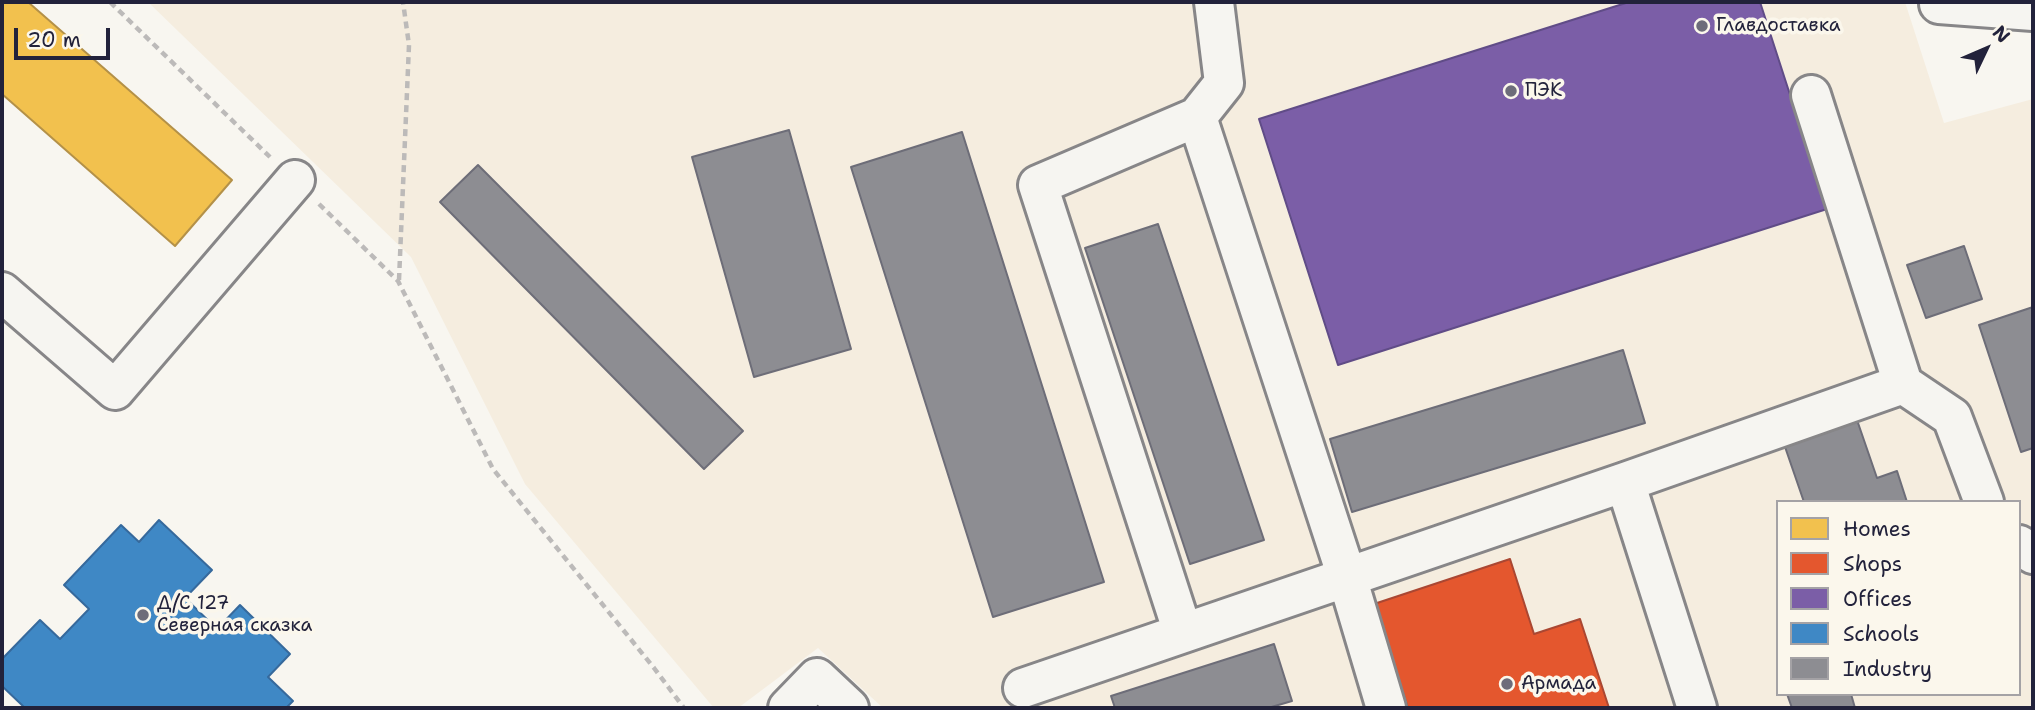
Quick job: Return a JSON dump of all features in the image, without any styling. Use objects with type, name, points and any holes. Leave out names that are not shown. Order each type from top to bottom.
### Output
[{"type":"street","points":[[1183,633],[1038,185],[1198,117],[1224,82],[1214,2]]},
{"type":"street","points":[[1939,4],[2033,11]]},
{"type":"street","points":[[1811,95],[1903,384],[1952,416],[1983,500]]},
{"type":"street","points":[[1198,117],[1347,576],[1387,708]]},
{"type":"street","points":[[2,292],[115,390],[295,180]]},
{"type":"street","points":[[1023,688],[1903,384]]},
{"type":"street","points":[[1625,482],[1697,708]]},
{"type":"street","points":[[788,708],[817,678],[849,708]]},
{"type":"path","points":[[110,2],[398,281],[493,469],[684,708]]},
{"type":"path","points":[[398,281],[409,45],[403,2]]},
{"type":"shaded area","points":[[148,2],[1905,2],[1944,123],[2033,99],[2033,708],[883,708],[818,648],[738,708],[714,708],[525,484],[411,257]]},
{"type":"building: Homes","points":[[2,2],[28,2],[232,180],[175,246],[2,94]]},
{"type":"building: Shops","points":[[1510,559],[1534,634],[1580,619],[1609,708],[1408,708],[1374,604]]},
{"type":"building: Offices","points":[[1629,2],[1760,2],[1827,209],[1338,365],[1259,119]]},
{"type":"building: Schools","name":"Д/С 127 Северная сказка","points":[[159,520],[212,570],[185,598],[217,629],[240,605],[290,654],[268,677],[293,701],[286,708],[25,708],[2,686],[2,659],[40,620],[60,639],[89,609],[64,585],[121,525],[139,542]]},
{"type":"building: Industry","points":[[789,130],[851,349],[754,377],[692,157]]},
{"type":"building: Industry","points":[[962,132],[1104,582],[993,617],[851,167]]},
{"type":"building: Industry","points":[[478,165],[743,431],[704,469],[440,202]]},
{"type":"building: Industry","points":[[1158,224],[1264,540],[1190,564],[1085,248]]},
{"type":"building: Industry","points":[[1964,246],[1982,299],[1926,318],[1907,265]]},
{"type":"building: Industry","points":[[2033,307],[2033,448],[2021,452],[1979,325]]},
{"type":"building: Industry","points":[[1623,350],[1645,423],[1352,512],[1330,439]]},
{"type":"building: Industry","points":[[1857,420],[1877,478],[1897,471],[1906,500],[1803,500],[1784,444]]},
{"type":"building: Industry","points":[[1274,644],[1292,701],[1268,708],[1115,708],[1111,696]]},
{"type":"building: Industry","points":[[1788,696],[1852,696],[1855,708],[1792,708]]},
{"type":"place","name":"Главдоставка","points":[[1702,26]]},
{"type":"place","name":"ПЭК","points":[[1511,91]]},
{"type":"place","name":"Д/С 127 Северная сказка","points":[[143,615]]},
{"type":"place","name":"Армада","points":[[1507,684]]}]
